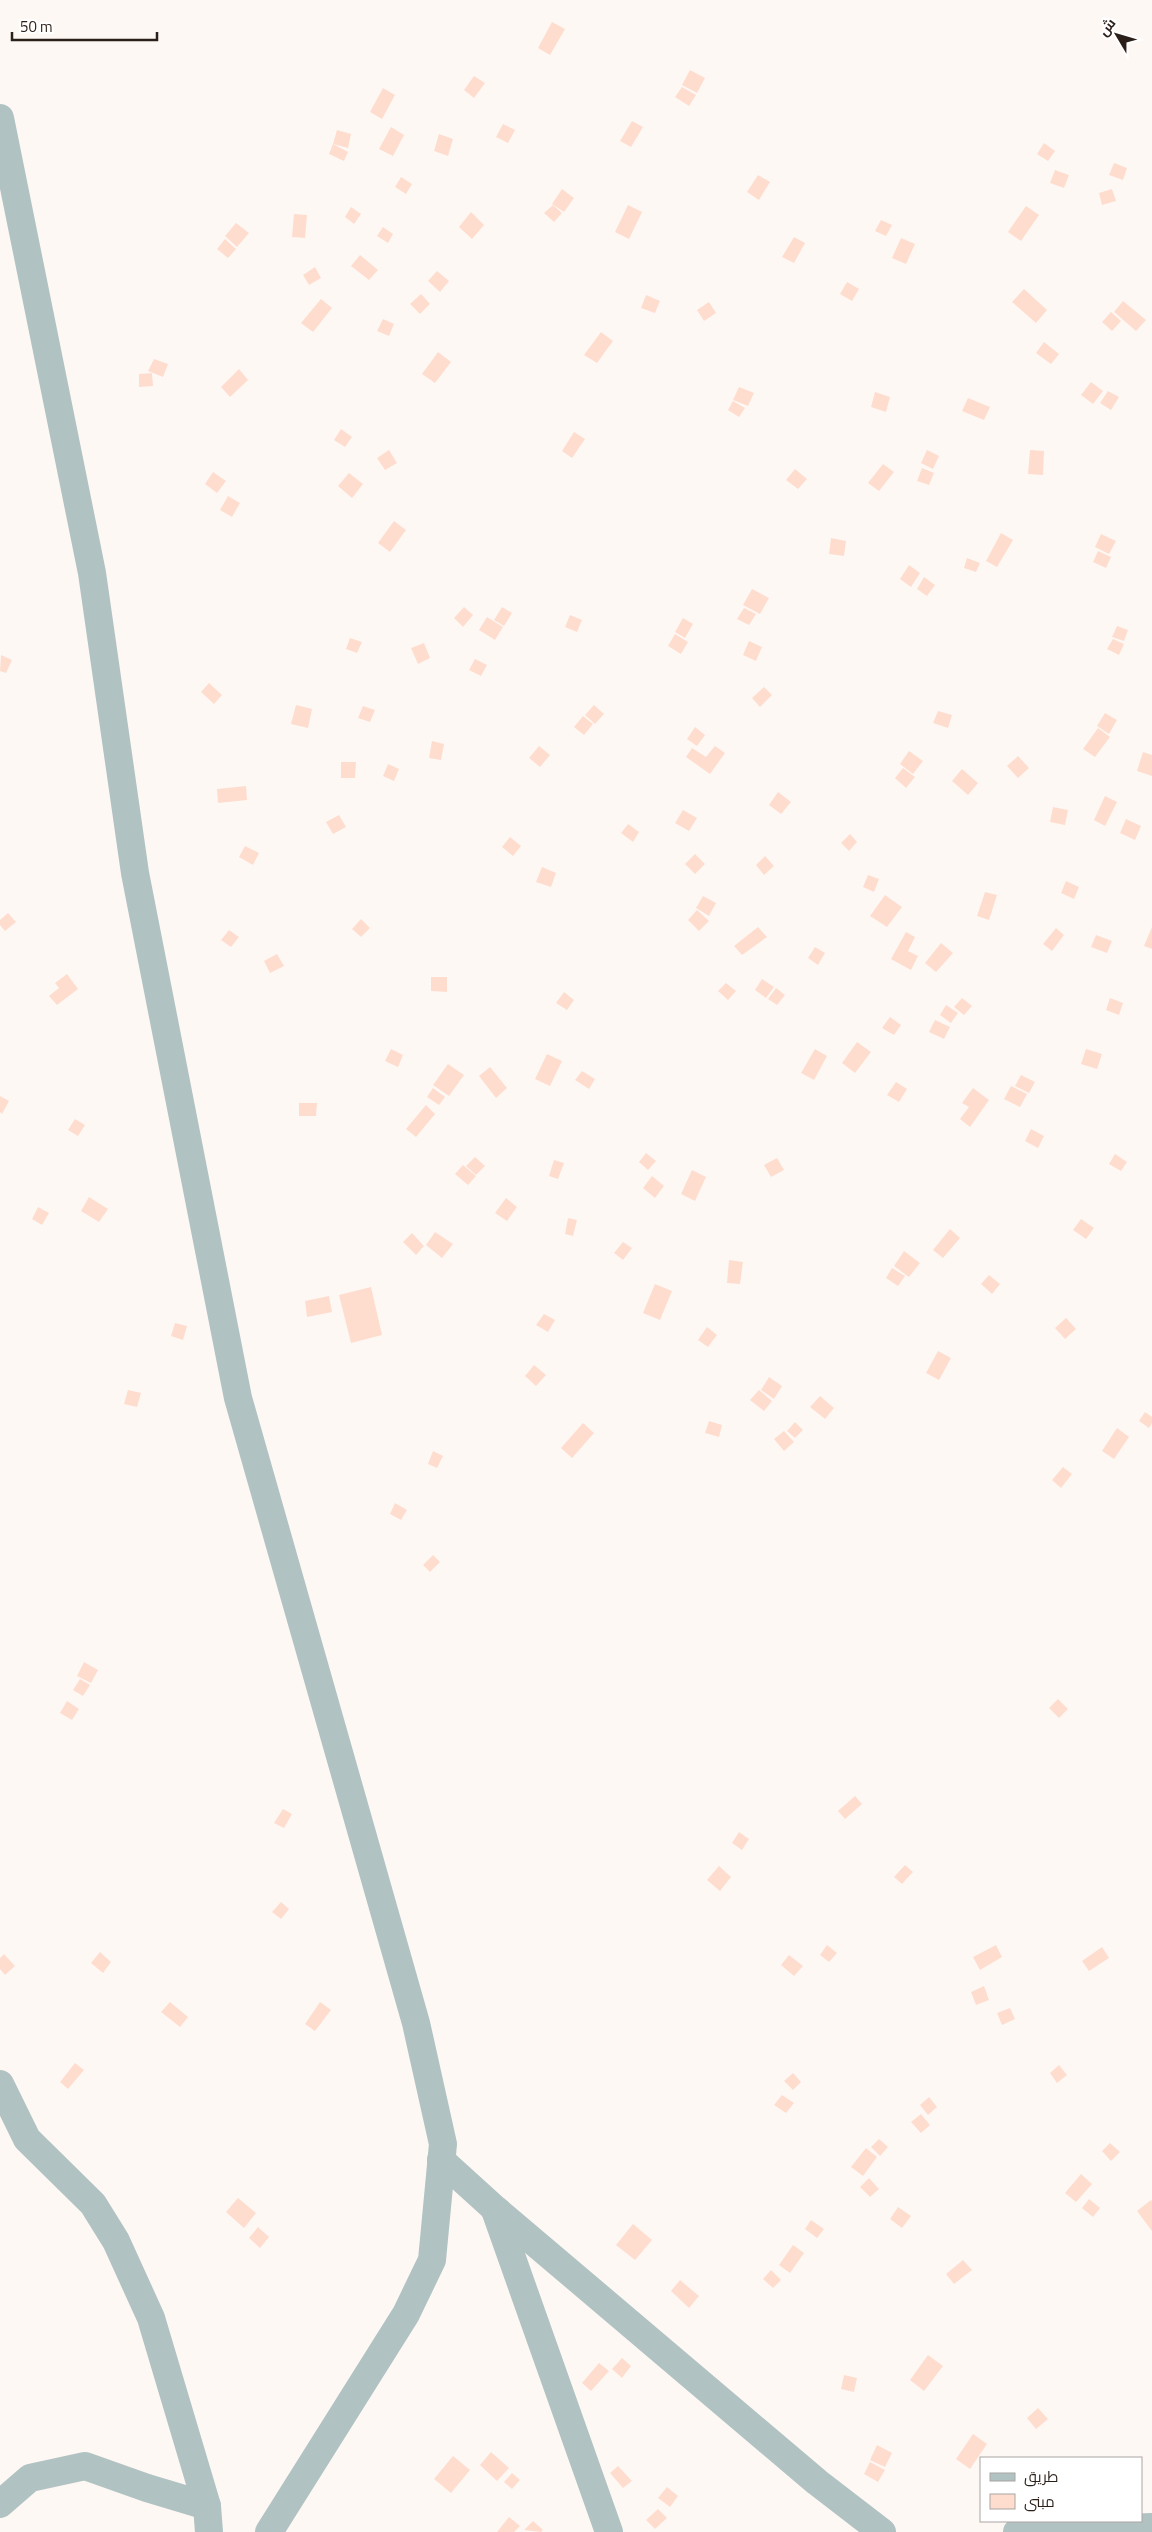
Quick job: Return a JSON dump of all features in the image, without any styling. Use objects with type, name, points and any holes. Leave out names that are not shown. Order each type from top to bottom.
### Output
[{"type":"street","points":[[0,118],[92,573],[135,873],[238,1398],[416,2024],[443,2144],[432,2260],[406,2314],[269,2532]]},
{"type":"street","points":[[0,2084],[27,2139],[93,2204],[116,2241],[151,2318],[208,2519]]},
{"type":"street","points":[[442,2160],[495,2210],[817,2482],[882,2532]]},
{"type":"street","points":[[495,2210],[609,2532]]},
{"type":"street","points":[[0,2504],[30,2478],[86,2466],[147,2488],[208,2519]]},
{"type":"street","points":[[1017,2532],[1152,2527]]},
{"type":"building","points":[[552,22],[565,29],[550,55],[538,48]]},
{"type":"building","points":[[690,70],[705,78],[697,93],[682,85]]},
{"type":"building","points":[[474,76],[485,83],[474,98],[464,90]]},
{"type":"building","points":[[682,87],[696,95],[689,106],[675,97]]},
{"type":"building","points":[[383,88],[395,95],[382,119],[370,112]]},
{"type":"building","points":[[632,121],[643,127],[631,147],[620,141]]},
{"type":"building","points":[[503,124],[515,130],[508,143],[496,137]]},
{"type":"building","points":[[391,127],[404,135],[393,156],[379,149]]},
{"type":"building","points":[[337,130],[351,134],[348,148],[333,144]]},
{"type":"building","points":[[439,134],[453,139],[448,156],[434,151]]},
{"type":"building","points":[[1044,143],[1055,151],[1048,161],[1037,154]]},
{"type":"building","points":[[333,144],[348,152],[344,161],[329,154]]},
{"type":"building","points":[[1114,163],[1127,168],[1123,180],[1109,175]]},
{"type":"building","points":[[1055,170],[1069,175],[1064,188],[1050,183]]},
{"type":"building","points":[[758,175],[770,182],[759,200],[747,192]]},
{"type":"building","points":[[401,177],[412,184],[406,194],[395,187]]},
{"type":"building","points":[[562,189],[574,198],[564,212],[552,204]]},
{"type":"building","points":[[1112,189],[1116,201],[1102,205],[1099,193]]},
{"type":"building","points":[[553,205],[562,213],[554,222],[544,213]]},
{"type":"building","points":[[628,205],[642,212],[629,239],[615,232]]},
{"type":"building","points":[[1026,206],[1039,215],[1021,241],[1008,232]]},
{"type":"building","points":[[351,207],[361,214],[354,224],[345,217]]},
{"type":"building","points":[[471,212],[484,225],[472,239],[459,227]]},
{"type":"building","points":[[294,214],[307,215],[305,238],[292,237]]},
{"type":"building","points":[[881,220],[892,225],[886,236],[875,231]]},
{"type":"building","points":[[236,223],[249,233],[237,247],[225,236]]},
{"type":"building","points":[[383,227],[393,234],[388,243],[377,236]]},
{"type":"building","points":[[794,237],[805,243],[794,263],[782,257]]},
{"type":"building","points":[[901,238],[915,244],[906,264],[892,258]]},
{"type":"building","points":[[225,239],[236,249],[228,258],[217,249]]},
{"type":"building","points":[[360,255],[378,270],[369,280],[351,266]]},
{"type":"building","points":[[315,267],[321,278],[309,285],[303,275]]},
{"type":"building","points":[[437,271],[449,281],[440,292],[428,281]]},
{"type":"building","points":[[847,282],[859,289],[852,301],[840,294]]},
{"type":"building","points":[[1024,289],[1047,310],[1036,323],[1012,302]]},
{"type":"building","points":[[421,294],[430,304],[420,314],[410,304]]},
{"type":"building","points":[[646,295],[660,301],[655,313],[641,308]]},
{"type":"building","points":[[321,299],[332,308],[313,332],[301,323]]},
{"type":"building","points":[[1123,301],[1146,320],[1136,331],[1114,312]]},
{"type":"building","points":[[709,302],[716,313],[704,321],[697,310]]},
{"type":"building","points":[[1111,312],[1121,321],[1112,331],[1102,322]]},
{"type":"building","points":[[383,319],[394,324],[389,336],[377,331]]},
{"type":"building","points":[[601,332],[613,341],[597,363],[584,355]]},
{"type":"building","points":[[1044,342],[1059,354],[1051,364],[1036,353]]},
{"type":"building","points":[[438,352],[451,362],[435,383],[422,374]]},
{"type":"building","points":[[154,359],[168,364],[163,377],[148,371]]},
{"type":"building","points":[[239,369],[248,380],[230,397],[221,387]]},
{"type":"building","points":[[152,373],[153,386],[139,387],[139,374]]},
{"type":"building","points":[[1091,382],[1103,391],[1093,404],[1081,395]]},
{"type":"building","points":[[739,387],[754,393],[748,406],[733,400]]},
{"type":"building","points":[[1108,391],[1119,397],[1111,410],[1100,403]]},
{"type":"building","points":[[875,392],[890,397],[886,412],[871,407]]},
{"type":"building","points":[[968,398],[990,407],[984,420],[962,411]]},
{"type":"building","points":[[733,401],[745,408],[739,417],[728,410]]},
{"type":"building","points":[[341,429],[352,437],[345,447],[334,440]]},
{"type":"building","points":[[574,432],[585,439],[572,458],[562,451]]},
{"type":"building","points":[[389,450],[397,463],[385,470],[377,458]]},
{"type":"building","points":[[927,450],[939,456],[933,469],[921,463]]},
{"type":"building","points":[[1030,450],[1044,451],[1043,475],[1028,474]]},
{"type":"building","points":[[883,464],[894,472],[879,491],[868,483]]},
{"type":"building","points":[[922,468],[934,473],[929,485],[917,481]]},
{"type":"building","points":[[795,469],[807,479],[798,489],[786,480]]},
{"type":"building","points":[[213,472],[226,481],[217,493],[205,484]]},
{"type":"building","points":[[349,473],[363,484],[352,498],[338,486]]},
{"type":"building","points":[[228,496],[240,503],[232,517],[220,510]]},
{"type":"building","points":[[394,521],[406,530],[390,552],[378,543]]},
{"type":"building","points":[[1001,533],[1013,540],[997,567],[986,561]]},
{"type":"building","points":[[1101,534],[1116,541],[1109,554],[1095,547]]},
{"type":"building","points":[[831,538],[846,541],[844,556],[829,554]]},
{"type":"building","points":[[1098,551],[1111,557],[1106,568],[1093,562]]},
{"type":"building","points":[[967,558],[980,563],[976,572],[964,568]]},
{"type":"building","points":[[909,565],[920,573],[911,587],[900,579]]},
{"type":"building","points":[[924,577],[935,585],[927,596],[917,589]]},
{"type":"building","points":[[752,589],[769,598],[760,614],[743,605]]},
{"type":"building","points":[[464,607],[473,615],[463,627],[454,618]]},
{"type":"building","points":[[502,607],[512,613],[504,626],[494,620]]},
{"type":"building","points":[[744,608],[756,614],[749,625],[737,619]]},
{"type":"building","points":[[570,615],[582,620],[577,632],[565,627]]},
{"type":"building","points":[[487,617],[503,627],[495,640],[479,630]]},
{"type":"building","points":[[683,618],[693,624],[685,638],[675,632]]},
{"type":"building","points":[[1117,626],[1128,630],[1124,641],[1112,637]]},
{"type":"building","points":[[675,634],[688,642],[681,654],[668,646]]},
{"type":"building","points":[[350,638],[362,642],[357,653],[346,649]]},
{"type":"building","points":[[1113,639],[1124,644],[1119,655],[1107,649]]},
{"type":"building","points":[[749,641],[762,647],[756,661],[743,655]]},
{"type":"building","points":[[424,643],[430,658],[418,664],[411,648]]},
{"type":"building","points":[[1,655],[12,660],[6,673],[0,671]]},
{"type":"building","points":[[475,659],[487,665],[481,676],[469,670]]},
{"type":"building","points":[[209,683],[222,695],[214,704],[201,692]]},
{"type":"building","points":[[764,687],[772,695],[760,707],[752,698]]},
{"type":"building","points":[[296,705],[312,709],[308,728],[291,724]]},
{"type":"building","points":[[594,705],[604,714],[595,724],[585,715]]},
{"type":"building","points":[[363,706],[375,710],[370,722],[358,718]]},
{"type":"building","points":[[938,711],[952,715],[948,728],[933,723]]},
{"type":"building","points":[[1105,713],[1117,720],[1109,734],[1097,726]]},
{"type":"building","points":[[583,716],[593,724],[584,735],[574,727]]},
{"type":"building","points":[[695,727],[705,735],[697,746],[687,739]]},
{"type":"building","points":[[1098,728],[1110,737],[1095,757],[1083,749]]},
{"type":"building","points":[[432,741],[444,744],[441,760],[429,758]]},
{"type":"building","points":[[539,746],[550,755],[540,767],[529,758]]},
{"type":"building","points":[[715,746],[725,753],[710,774],[686,757],[692,748],[706,757]]},
{"type":"building","points":[[909,751],[923,761],[913,774],[900,764]]},
{"type":"building","points":[[1143,752],[1152,755],[1152,776],[1137,771]]},
{"type":"building","points":[[1018,756],[1029,768],[1018,778],[1007,766]]},
{"type":"building","points":[[341,762],[356,762],[355,778],[341,778]]},
{"type":"building","points":[[388,764],[399,769],[394,781],[383,776]]},
{"type":"building","points":[[903,768],[915,777],[906,788],[895,778]]},
{"type":"building","points":[[962,769],[978,783],[968,795],[952,781]]},
{"type":"building","points":[[246,786],[247,800],[218,803],[217,789]]},
{"type":"building","points":[[778,792],[791,802],[781,814],[769,805]]},
{"type":"building","points":[[1105,796],[1117,802],[1105,826],[1094,820]]},
{"type":"building","points":[[1053,807],[1068,810],[1065,825],[1050,822]]},
{"type":"building","points":[[683,810],[697,818],[689,831],[675,823]]},
{"type":"building","points":[[339,815],[346,827],[333,834],[326,822]]},
{"type":"building","points":[[1126,819],[1141,826],[1135,840],[1120,833]]},
{"type":"building","points":[[628,824],[639,832],[633,842],[621,833]]},
{"type":"building","points":[[850,834],[857,842],[849,851],[841,843]]},
{"type":"building","points":[[510,837],[521,846],[513,856],[502,847]]},
{"type":"building","points":[[245,846],[259,853],[253,865],[239,857]]},
{"type":"building","points":[[695,854],[705,864],[695,874],[685,864]]},
{"type":"building","points":[[765,856],[774,866],[764,875],[756,865]]},
{"type":"building","points":[[542,867],[556,873],[551,887],[536,882]]},
{"type":"building","points":[[868,875],[879,879],[874,892],[863,887]]},
{"type":"building","points":[[1066,881],[1079,887],[1074,899],[1061,893]]},
{"type":"building","points":[[985,892],[997,895],[989,920],[977,916]]},
{"type":"building","points":[[885,895],[902,907],[887,927],[870,916]]},
{"type":"building","points":[[703,896],[716,903],[709,916],[696,908]]},
{"type":"building","points":[[697,910],[709,921],[699,931],[688,920]]},
{"type":"building","points":[[8,913],[16,922],[5,931],[0,925],[0,920]]},
{"type":"building","points":[[361,919],[370,928],[361,937],[352,929]]},
{"type":"building","points":[[758,927],[767,937],[742,955],[734,946]]},
{"type":"building","points":[[1152,927],[1152,949],[1144,946]]},
{"type":"building","points":[[1056,928],[1064,935],[1052,951],[1043,944]]},
{"type":"building","points":[[229,930],[239,937],[231,947],[221,940]]},
{"type":"building","points":[[906,932],[915,937],[908,951],[918,956],[911,970],[891,959]]},
{"type":"building","points":[[1096,935],[1112,941],[1107,953],[1091,947]]},
{"type":"building","points":[[941,943],[953,953],[936,972],[925,963]]},
{"type":"building","points":[[815,947],[825,953],[818,965],[808,958]]},
{"type":"building","points":[[277,954],[284,966],[270,973],[264,961]]},
{"type":"building","points":[[67,974],[78,989],[57,1005],[49,996],[59,988],[55,983]]},
{"type":"building","points":[[431,977],[447,977],[447,992],[431,991]]},
{"type":"building","points":[[762,979],[774,987],[766,998],[755,990]]},
{"type":"building","points":[[726,983],[736,991],[728,1000],[718,991]]},
{"type":"building","points":[[776,988],[785,995],[777,1005],[768,999]]},
{"type":"building","points":[[564,992],[574,1000],[567,1010],[556,1003]]},
{"type":"building","points":[[962,998],[972,1006],[964,1015],[954,1007]]},
{"type":"building","points":[[1110,998],[1123,1003],[1119,1015],[1106,1010]]},
{"type":"building","points":[[946,1005],[958,1013],[951,1023],[940,1015]]},
{"type":"building","points":[[890,1017],[901,1025],[894,1035],[882,1028]]},
{"type":"building","points":[[935,1020],[950,1027],[944,1039],[929,1032]]},
{"type":"building","points":[[857,1042],[871,1052],[855,1073],[842,1063]]},
{"type":"building","points":[[391,1049],[403,1055],[398,1067],[385,1061]]},
{"type":"building","points":[[815,1049],[827,1056],[814,1080],[801,1073]]},
{"type":"building","points":[[1086,1049],[1102,1054],[1097,1069],[1081,1064]]},
{"type":"building","points":[[547,1054],[562,1061],[550,1086],[535,1079]]},
{"type":"building","points":[[448,1064],[464,1075],[449,1096],[433,1085]]},
{"type":"building","points":[[490,1067],[507,1088],[496,1098],[479,1076]]},
{"type":"building","points":[[582,1071],[595,1079],[589,1089],[575,1080]]},
{"type":"building","points":[[1021,1075],[1035,1082],[1029,1093],[1015,1086]]},
{"type":"building","points":[[896,1082],[907,1089],[899,1102],[887,1095]]},
{"type":"building","points":[[1011,1086],[1027,1094],[1020,1107],[1004,1099]]},
{"type":"building","points":[[433,1088],[445,1097],[439,1105],[427,1097]]},
{"type":"building","points":[[973,1088],[989,1100],[970,1127],[960,1119],[969,1107],[962,1103]]},
{"type":"building","points":[[0,1096],[9,1101],[2,1114],[0,1112]]},
{"type":"building","points":[[299,1103],[317,1103],[316,1116],[299,1116]]},
{"type":"building","points":[[426,1105],[435,1114],[416,1137],[406,1129]]},
{"type":"building","points":[[75,1119],[85,1125],[78,1136],[68,1130]]},
{"type":"building","points":[[1031,1129],[1044,1136],[1038,1148],[1025,1141]]},
{"type":"building","points":[[646,1153],[656,1161],[648,1170],[639,1162]]},
{"type":"building","points":[[1115,1154],[1127,1162],[1121,1171],[1109,1164]]},
{"type":"building","points":[[475,1157],[485,1166],[476,1175],[466,1166]]},
{"type":"building","points":[[777,1158],[784,1170],[771,1177],[764,1165]]},
{"type":"building","points":[[554,1160],[564,1163],[558,1179],[549,1176]]},
{"type":"building","points":[[463,1165],[476,1176],[468,1185],[455,1174]]},
{"type":"building","points":[[692,1170],[706,1177],[695,1201],[681,1194]]},
{"type":"building","points":[[652,1176],[664,1186],[655,1198],[643,1188]]},
{"type":"building","points":[[89,1197],[108,1209],[99,1222],[81,1211]]},
{"type":"building","points":[[506,1198],[517,1207],[507,1221],[495,1213]]},
{"type":"building","points":[[38,1207],[49,1213],[42,1225],[32,1219]]},
{"type":"building","points":[[568,1218],[577,1220],[573,1236],[565,1234]]},
{"type":"building","points":[[1081,1219],[1094,1228],[1086,1239],[1073,1230]]},
{"type":"building","points":[[950,1229],[960,1238],[943,1258],[933,1250]]},
{"type":"building","points":[[435,1232],[453,1244],[442,1258],[426,1245]]},
{"type":"building","points":[[412,1233],[424,1246],[416,1255],[403,1242]]},
{"type":"building","points":[[623,1242],[632,1248],[623,1260],[614,1253]]},
{"type":"building","points":[[904,1251],[920,1263],[909,1277],[894,1266]]},
{"type":"building","points":[[729,1260],[743,1262],[740,1284],[727,1283]]},
{"type":"building","points":[[892,1268],[905,1276],[898,1286],[886,1278]]},
{"type":"building","points":[[989,1275],[1000,1284],[992,1294],[981,1284]]},
{"type":"building","points":[[655,1284],[672,1291],[660,1320],[643,1313]]},
{"type":"building","points":[[371,1287],[382,1335],[351,1343],[339,1295]]},
{"type":"building","points":[[329,1296],[332,1312],[307,1317],[305,1301]]},
{"type":"building","points":[[544,1314],[555,1320],[548,1332],[536,1325]]},
{"type":"building","points":[[1066,1318],[1076,1329],[1065,1339],[1055,1328]]},
{"type":"building","points":[[175,1323],[187,1326],[183,1340],[171,1336]]},
{"type":"building","points":[[707,1327],[717,1335],[708,1347],[698,1340]]},
{"type":"building","points":[[938,1351],[951,1358],[939,1380],[926,1373]]},
{"type":"building","points":[[534,1365],[546,1375],[536,1386],[525,1376]]},
{"type":"building","points":[[769,1377],[782,1386],[774,1399],[761,1390]]},
{"type":"building","points":[[128,1390],[141,1393],[137,1407],[124,1404]]},
{"type":"building","points":[[759,1390],[772,1401],[764,1411],[750,1400]]},
{"type":"building","points":[[820,1396],[834,1408],[825,1419],[810,1407]]},
{"type":"building","points":[[1145,1412],[1152,1417],[1152,1423],[1149,1428],[1139,1421]]},
{"type":"building","points":[[709,1421],[722,1425],[719,1437],[705,1433]]},
{"type":"building","points":[[795,1422],[803,1430],[795,1438],[787,1431]]},
{"type":"building","points":[[583,1423],[594,1433],[572,1458],[561,1448]]},
{"type":"building","points":[[1117,1428],[1129,1437],[1114,1459],[1102,1451]]},
{"type":"building","points":[[784,1431],[794,1442],[784,1451],[774,1439]]},
{"type":"building","points":[[433,1451],[443,1456],[437,1468],[428,1464]]},
{"type":"building","points":[[1063,1467],[1072,1474],[1061,1488],[1052,1480]]},
{"type":"building","points":[[395,1503],[407,1510],[401,1520],[390,1514]]},
{"type":"building","points":[[433,1555],[440,1562],[430,1572],[423,1565]]},
{"type":"building","points":[[84,1662],[98,1670],[91,1683],[77,1676]]},
{"type":"building","points":[[80,1679],[90,1685],[83,1696],[73,1690]]},
{"type":"building","points":[[1058,1699],[1068,1709],[1059,1718],[1049,1708]]},
{"type":"building","points":[[67,1701],[79,1709],[72,1720],[60,1713]]},
{"type":"building","points":[[855,1796],[862,1804],[845,1819],[838,1811]]},
{"type":"building","points":[[283,1809],[292,1814],[284,1828],[274,1823]]},
{"type":"building","points":[[739,1832],[749,1839],[742,1850],[732,1843]]},
{"type":"building","points":[[905,1865],[913,1872],[902,1884],[894,1877]]},
{"type":"building","points":[[719,1866],[731,1877],[720,1891],[707,1880]]},
{"type":"building","points":[[281,1902],[289,1909],[281,1919],[272,1912]]},
{"type":"building","points":[[827,1945],[837,1953],[829,1962],[820,1955]]},
{"type":"building","points":[[996,1945],[1002,1957],[980,1970],[973,1957]]},
{"type":"building","points":[[1102,1947],[1109,1958],[1089,1971],[1082,1961]]},
{"type":"building","points":[[100,1952],[111,1962],[103,1973],[91,1963]]},
{"type":"building","points":[[4,1954],[15,1966],[5,1975],[0,1969],[0,1958]]},
{"type":"building","points":[[789,1955],[803,1966],[794,1976],[781,1965]]},
{"type":"building","points":[[984,1986],[989,2000],[976,2005],[971,1992]]},
{"type":"building","points":[[170,2002],[188,2017],[180,2027],[161,2012]]},
{"type":"building","points":[[320,2002],[331,2010],[315,2031],[305,2024]]},
{"type":"building","points":[[1010,2008],[1015,2019],[1002,2025],[997,2013]]},
{"type":"building","points":[[75,2063],[84,2070],[68,2089],[60,2082]]},
{"type":"building","points":[[1059,2065],[1067,2075],[1057,2083],[1050,2073]]},
{"type":"building","points":[[793,2073],[801,2082],[793,2090],[784,2081]]},
{"type":"building","points":[[782,2095],[794,2103],[786,2113],[774,2105]]},
{"type":"building","points":[[929,2097],[937,2107],[928,2115],[920,2105]]},
{"type":"building","points":[[921,2114],[930,2125],[921,2133],[911,2122]]},
{"type":"building","points":[[879,2139],[888,2147],[880,2156],[871,2147]]},
{"type":"building","points":[[1110,2143],[1120,2152],[1111,2161],[1102,2151]]},
{"type":"building","points":[[866,2148],[877,2157],[863,2176],[851,2167]]},
{"type":"building","points":[[1081,2174],[1092,2184],[1076,2202],[1065,2193]]},
{"type":"building","points":[[869,2178],[879,2189],[870,2197],[860,2187]]},
{"type":"building","points":[[238,2198],[256,2213],[244,2228],[226,2212]]},
{"type":"building","points":[[1089,2199],[1100,2208],[1093,2217],[1082,2208]]},
{"type":"building","points":[[1152,2201],[1152,2231],[1137,2211]]},
{"type":"building","points":[[898,2207],[911,2216],[902,2228],[890,2219]]},
{"type":"building","points":[[811,2220],[824,2229],[817,2238],[805,2229]]},
{"type":"building","points":[[633,2224],[652,2240],[635,2260],[616,2245]]},
{"type":"building","points":[[258,2227],[269,2237],[260,2248],[249,2238]]},
{"type":"building","points":[[793,2245],[804,2253],[790,2273],[779,2265]]},
{"type":"building","points":[[963,2260],[972,2270],[954,2284],[946,2274]]},
{"type":"building","points":[[771,2270],[781,2280],[773,2288],[763,2279]]},
{"type":"building","points":[[680,2280],[699,2296],[689,2308],[671,2291]]},
{"type":"building","points":[[928,2355],[943,2366],[924,2391],[910,2380]]},
{"type":"building","points":[[622,2358],[631,2366],[622,2378],[612,2369]]},
{"type":"building","points":[[599,2363],[609,2371],[591,2391],[582,2383]]},
{"type":"building","points":[[844,2375],[857,2378],[854,2392],[841,2389]]},
{"type":"building","points":[[1038,2408],[1048,2419],[1036,2429],[1027,2418]]},
{"type":"building","points":[[973,2434],[987,2444],[970,2469],[956,2459]]},
{"type":"building","points":[[877,2445],[892,2453],[885,2467],[870,2460]]},
{"type":"building","points":[[491,2452],[509,2468],[497,2481],[480,2465]]},
{"type":"building","points":[[453,2456],[470,2470],[451,2493],[434,2479]]},
{"type":"building","points":[[870,2462],[885,2470],[878,2482],[864,2474]]},
{"type":"building","points":[[618,2466],[632,2481],[623,2488],[610,2473]]},
{"type":"building","points":[[512,2473],[520,2480],[512,2489],[504,2482]]},
{"type":"building","points":[[667,2487],[678,2496],[670,2507],[658,2498]]},
{"type":"building","points":[[658,2509],[667,2518],[655,2529],[646,2520]]},
{"type":"building","points":[[509,2517],[520,2526],[514,2532],[497,2532]]},
{"type":"building","points":[[533,2521],[543,2530],[541,2532],[524,2530]]}]
